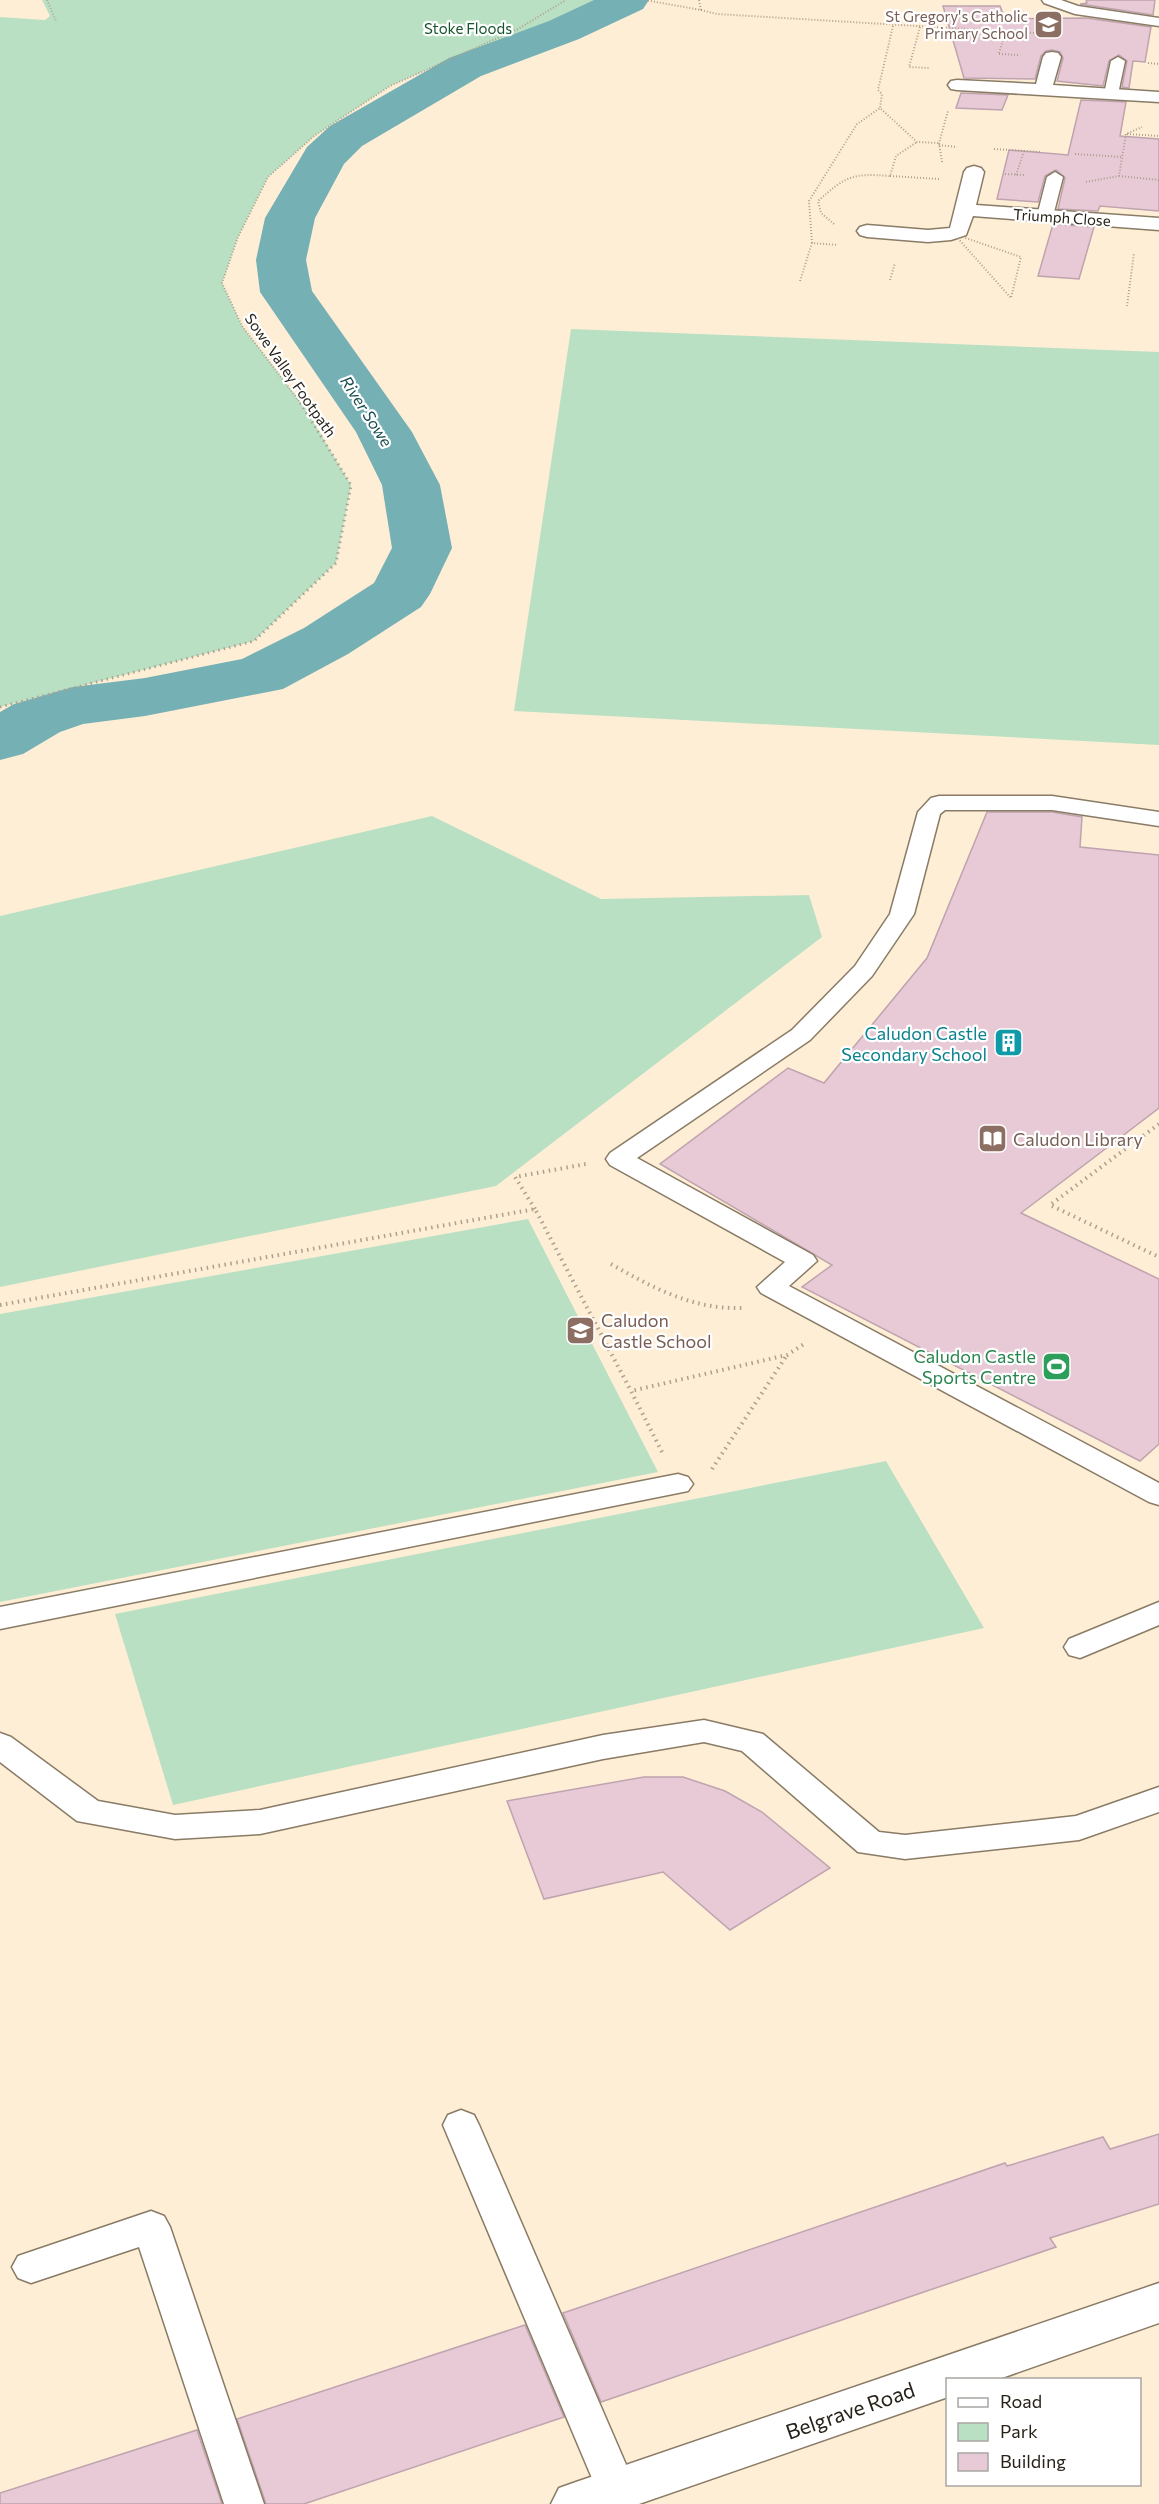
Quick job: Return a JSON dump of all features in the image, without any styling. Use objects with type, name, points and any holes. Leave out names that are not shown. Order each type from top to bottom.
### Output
[{"type":"street","points":[[1043,90],[1052,57]]},
{"type":"street","points":[[957,85],[1153,97]]},
{"type":"street","points":[[870,231],[936,236],[954,234],[959,231],[973,177]]},
{"type":"street","name":"Triumph Close","points":[[965,210],[1159,224]]},
{"type":"street","name":"Belgrave Road","points":[[597,2497],[1159,2303]]},
{"type":"lane","points":[[1049,0],[1075,10],[1159,22]]},
{"type":"lane","points":[[1111,94],[1118,61]]},
{"type":"lane","points":[[1045,216],[1055,177]]},
{"type":"lane","points":[[1155,1486],[771,1287],[803,1261],[619,1160],[801,1035],[864,971],[903,914],[929,812],[939,803],[1052,803],[1159,819]]},
{"type":"lane","points":[[0,1618],[678,1484]]},
{"type":"lane","points":[[1080,1647],[1159,1613]]},
{"type":"lane","points":[[0,1745],[89,1812],[175,1827],[260,1822],[603,1747],[704,1731],[752,1742],[870,1844],[905,1846],[1079,1828],[1159,1799]]},
{"type":"lane","points":[[461,2125],[597,2497]]},
{"type":"lane","points":[[31,2267],[152,2228],[244,2504]]},
{"type":"path","points":[[47,0],[56,21]]},
{"type":"path","name":"Sowe Valley Footpath","points":[[0,707],[254,641],[336,563],[351,485],[304,408],[242,326],[222,283],[238,237],[268,177],[314,136],[390,86],[518,28],[566,0]]},
{"type":"path","points":[[645,0],[717,14],[1038,33]]},
{"type":"path","points":[[699,0],[701,10]]},
{"type":"path","points":[[800,281],[812,243],[809,201],[857,124],[880,108],[882,94],[878,90],[893,26]]},
{"type":"path","points":[[996,63],[1006,31]]},
{"type":"path","points":[[957,85],[939,144],[943,170],[973,177]]},
{"type":"path","points":[[1126,134],[1142,126],[1153,97]]},
{"type":"path","points":[[880,108],[917,142],[960,147]]},
{"type":"path","points":[[1126,134],[1159,136]]},
{"type":"path","points":[[1119,176],[1126,134]]},
{"type":"path","points":[[890,176],[896,156],[917,142]]},
{"type":"path","points":[[992,149],[1046,152]]},
{"type":"path","points":[[1016,175],[1024,151]]},
{"type":"path","points":[[1068,153],[1122,157]]},
{"type":"path","points":[[812,243],[867,247],[870,231],[838,227],[821,213],[818,201],[844,177],[864,174],[973,177]]},
{"type":"path","points":[[1079,218],[1087,180],[1119,176],[1159,180]]},
{"type":"path","points":[[1127,306],[1138,222]]},
{"type":"path","points":[[954,234],[1021,257],[1011,298],[1004,290],[954,234]]},
{"type":"path","points":[[1159,1124],[1050,1204],[1159,1257]]},
{"type":"path","points":[[619,1160],[515,1177],[536,1209],[678,1484],[706,1478],[787,1356]]},
{"type":"path","points":[[0,1305],[536,1209]]},
{"type":"path","points":[[612,1264],[655,1290],[696,1303],[736,1309],[798,1301]]},
{"type":"path","points":[[632,1391],[787,1356],[837,1323]]},
{"type":"green space","name":"Stoke Floods","points":[[42,0],[613,0],[578,19],[477,57],[458,56],[390,86],[314,136],[268,177],[238,237],[222,283],[242,326],[305,408],[351,485],[336,563],[254,641],[0,707],[0,17],[45,20],[50,16]]},
{"type":"green space","points":[[571,329],[1159,352],[1159,745],[514,711]]},
{"type":"green space","points":[[432,816],[601,899],[809,895],[822,937],[496,1186],[0,1287],[0,916]]},
{"type":"green space","points":[[528,1219],[658,1472],[0,1602],[0,1314]]},
{"type":"green space","points":[[886,1461],[984,1628],[173,1805],[115,1614]]},
{"type":"building","points":[[1086,0],[1155,0],[1153,15],[1080,4],[1087,3]]},
{"type":"building","points":[[943,6],[1000,6],[1005,19],[1086,18],[1151,27],[1145,62],[1133,61],[1129,88],[1122,87],[1127,61],[1119,55],[1109,61],[1103,86],[1057,81],[1063,58],[1060,52],[1052,50],[1046,51],[1041,56],[1035,79],[964,78]]},
{"type":"building","points":[[961,93],[1008,95],[1002,110],[956,108]]},
{"type":"building","points":[[1081,100],[1126,102],[1120,136],[1159,139],[1159,211],[1100,206],[1098,211],[1058,209],[1065,178],[1056,170],[1045,176],[1038,202],[997,199],[1009,150],[1068,155]]},
{"type":"building","points":[[1053,224],[1094,227],[1079,279],[1038,276]]},
{"type":"building","name":"Caludon Castle Secondary School","points":[[987,812],[1052,812],[1082,817],[1080,847],[1159,855],[1159,1108],[1021,1213],[1159,1279],[1159,1444],[1140,1461],[802,1287],[832,1265],[660,1164],[788,1068],[824,1083],[927,958]]},
{"type":"building","points":[[644,1777],[683,1777],[725,1791],[762,1812],[830,1868],[730,1930],[663,1872],[544,1899],[507,1801]]},
{"type":"building","points":[[1159,2134],[1159,2204],[1050,2238],[1056,2247],[601,2402],[563,2313],[1005,2163],[1007,2166],[1103,2137],[1110,2149]]},
{"type":"building","points":[[525,2325],[564,2417],[304,2504],[266,2504],[237,2419]]},
{"type":"building","points":[[197,2430],[222,2504],[0,2504],[0,2493]]},
{"type":"waterway","name":"River Sowe","points":[[0,740],[37,718],[73,706],[145,697],[260,675],[326,641],[399,594],[422,548],[411,485],[384,432],[286,292],[281,260],[290,218],[324,157],[346,136],[465,67],[564,30],[628,0]]},
{"type":"place","name":"St Gregory's Catholic Primary School","points":[[1049,25]]},
{"type":"place","name":"Caludon Castle Secondary School","points":[[1008,1043]]},
{"type":"place","name":"Caludon Library","points":[[992,1139]]},
{"type":"place","name":"Caludon Castle School","points":[[580,1330]]},
{"type":"place","name":"Caludon Castle Sports Centre","points":[[1057,1366]]}]
